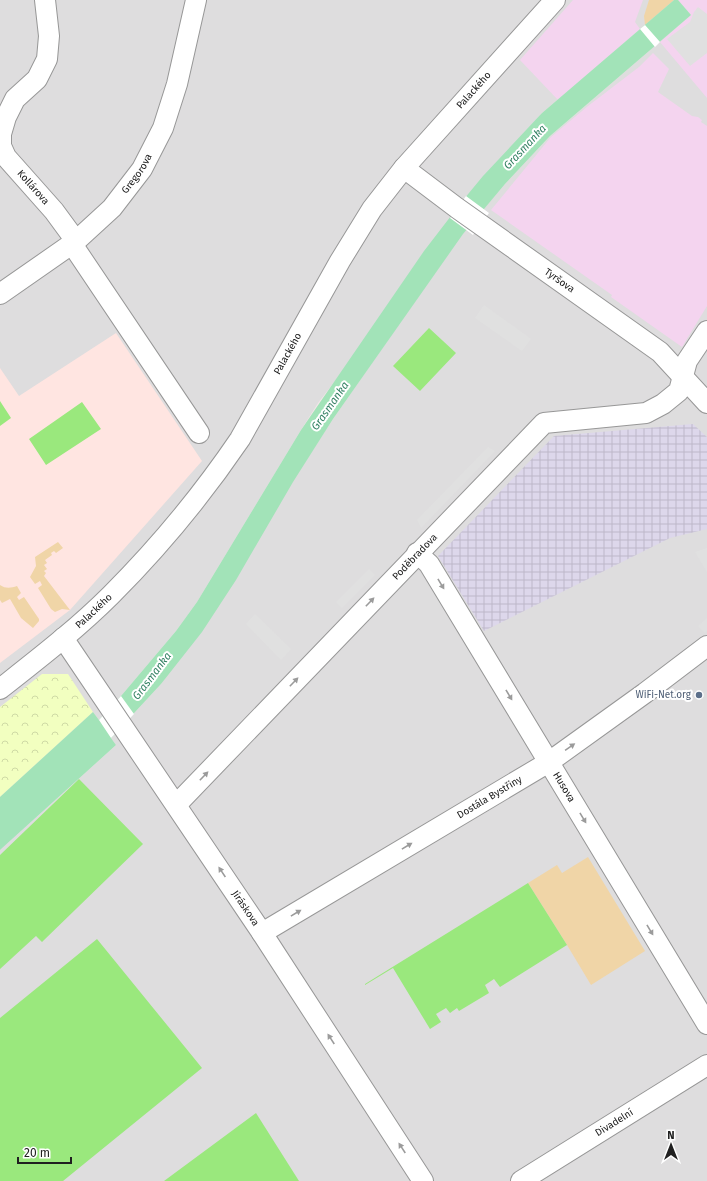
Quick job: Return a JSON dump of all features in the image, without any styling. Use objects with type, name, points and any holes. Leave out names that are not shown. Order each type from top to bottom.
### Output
[{"type":"street","name":"Kollárova","points":[[45,0],[49,36],[47,59],[37,79],[15,99],[6,117],[1,146],[6,157],[54,211],[199,433]]},
{"type":"street","name":"Gregorova","points":[[0,294],[74,243],[112,208],[142,169],[163,128],[177,84],[196,0]]},
{"type":"street","name":"Palackého","points":[[0,689],[64,638],[111,595],[149,555],[221,466],[240,439],[340,261],[368,215],[404,168],[555,0]]},
{"type":"street","name":"Tyršova","points":[[404,168],[480,225],[660,352],[707,402]]},
{"type":"street","name":"Poděbradova","points":[[176,804],[544,423],[646,413],[663,404],[679,392],[687,361],[707,331]]},
{"type":"street","name":"Husova","points":[[417,554],[429,564],[707,1024]]},
{"type":"street","name":"Jiráskova","points":[[64,638],[262,933],[423,1181]]},
{"type":"street","name":"Dostála Bystřiny","points":[[262,933],[549,762],[645,694],[707,646]]},
{"type":"street","name":"Divadelní","points":[[521,1181],[707,1065]]},
{"type":"shaded area","points":[[0,0],[674,0],[542,113],[318,403],[197,602],[176,631],[99,720],[93,712],[0,797]]},
{"type":"shaded area","points":[[573,0],[643,0],[635,22],[640,29],[558,100],[520,60]]},
{"type":"shaded area","points":[[649,0],[674,0],[645,25],[644,16]]},
{"type":"shaded area","points":[[678,0],[707,0],[707,1181],[0,1181],[0,850],[116,745],[111,738],[161,684],[333,419],[462,234],[505,184],[550,136],[691,15]]},
{"type":"shaded area","points":[[678,0],[707,0],[707,98],[660,42],[691,15]]},
{"type":"shaded area","points":[[698,7],[707,14],[707,53],[690,66],[667,39],[690,22]]},
{"type":"shaded area","points":[[653,53],[669,69],[658,92],[692,116],[698,117],[702,120],[701,122],[707,126],[707,306],[682,347],[611,297],[612,295],[491,210],[551,137],[588,106],[639,67]]},
{"type":"shaded area","points":[[484,305],[531,339],[522,351],[475,318]]},
{"type":"shaded area","points":[[116,333],[202,461],[70,610],[0,663],[0,368],[19,396]]},
{"type":"shaded area","points":[[693,424],[707,437],[707,529],[670,538],[484,631],[438,556],[554,436]]},
{"type":"shaded area","points":[[488,447],[495,451],[421,528],[417,520]]},
{"type":"shaded area","points":[[58,542],[63,548],[56,553],[54,551],[51,553],[52,555],[45,560],[47,563],[44,565],[47,569],[44,571],[46,573],[44,576],[70,610],[62,609],[55,612],[51,609],[38,588],[42,585],[40,581],[35,584],[30,577],[36,566],[35,557]]},
{"type":"shaded area","points":[[707,548],[707,572],[695,552]]},
{"type":"shaded area","points":[[369,569],[375,575],[342,608],[336,602]]},
{"type":"shaded area","points":[[0,585],[8,588],[17,586],[21,593],[17,597],[19,600],[24,597],[39,619],[33,628],[21,618],[10,599],[2,603],[0,600]]},
{"type":"shaded area","points":[[255,614],[291,649],[281,660],[246,624]]},
{"type":"shaded area","points":[[707,618],[707,631],[705,633],[698,626]]},
{"type":"shaded area","points":[[588,857],[645,951],[591,985],[528,883],[557,865],[562,873]]},
{"type":"green space","points":[[429,328],[456,353],[420,391],[393,366]]},
{"type":"green space","points":[[0,401],[11,418],[0,426]]},
{"type":"green space","points":[[82,402],[101,429],[46,465],[29,439]]},
{"type":"green space","points":[[42,674],[68,674],[93,712],[0,797],[0,707]]},
{"type":"green space","points":[[79,779],[143,844],[42,942],[36,936],[0,969],[0,855]]},
{"type":"green space","points":[[528,883],[567,945],[500,987],[494,979],[485,985],[489,993],[459,1011],[457,1008],[450,1013],[446,1008],[436,1014],[441,1022],[430,1029],[393,968],[365,985],[365,984]]},
{"type":"green space","points":[[97,939],[202,1068],[63,1181],[0,1181],[0,1018]]},
{"type":"green space","points":[[256,1113],[299,1181],[164,1181]]},
{"type":"water","name":"Grasmanka","points":[[674,0],[678,0],[691,15],[550,136],[505,184],[463,234],[333,419],[293,482],[236,580],[202,632],[161,684],[111,738],[116,745],[0,850],[0,797],[93,712],[99,720],[176,631],[197,602],[301,430],[424,251],[464,199],[483,176],[542,113]]},
{"type":"pier","points":[[645,25],[660,42],[655,47],[640,29]]},
{"type":"pier","points":[[466,196],[489,213],[473,235],[450,218]]},
{"type":"pier","points":[[121,696],[134,714],[111,738],[99,720]]},
{"type":"place","name":"WiFi-Net.org","points":[[699,695]]}]
